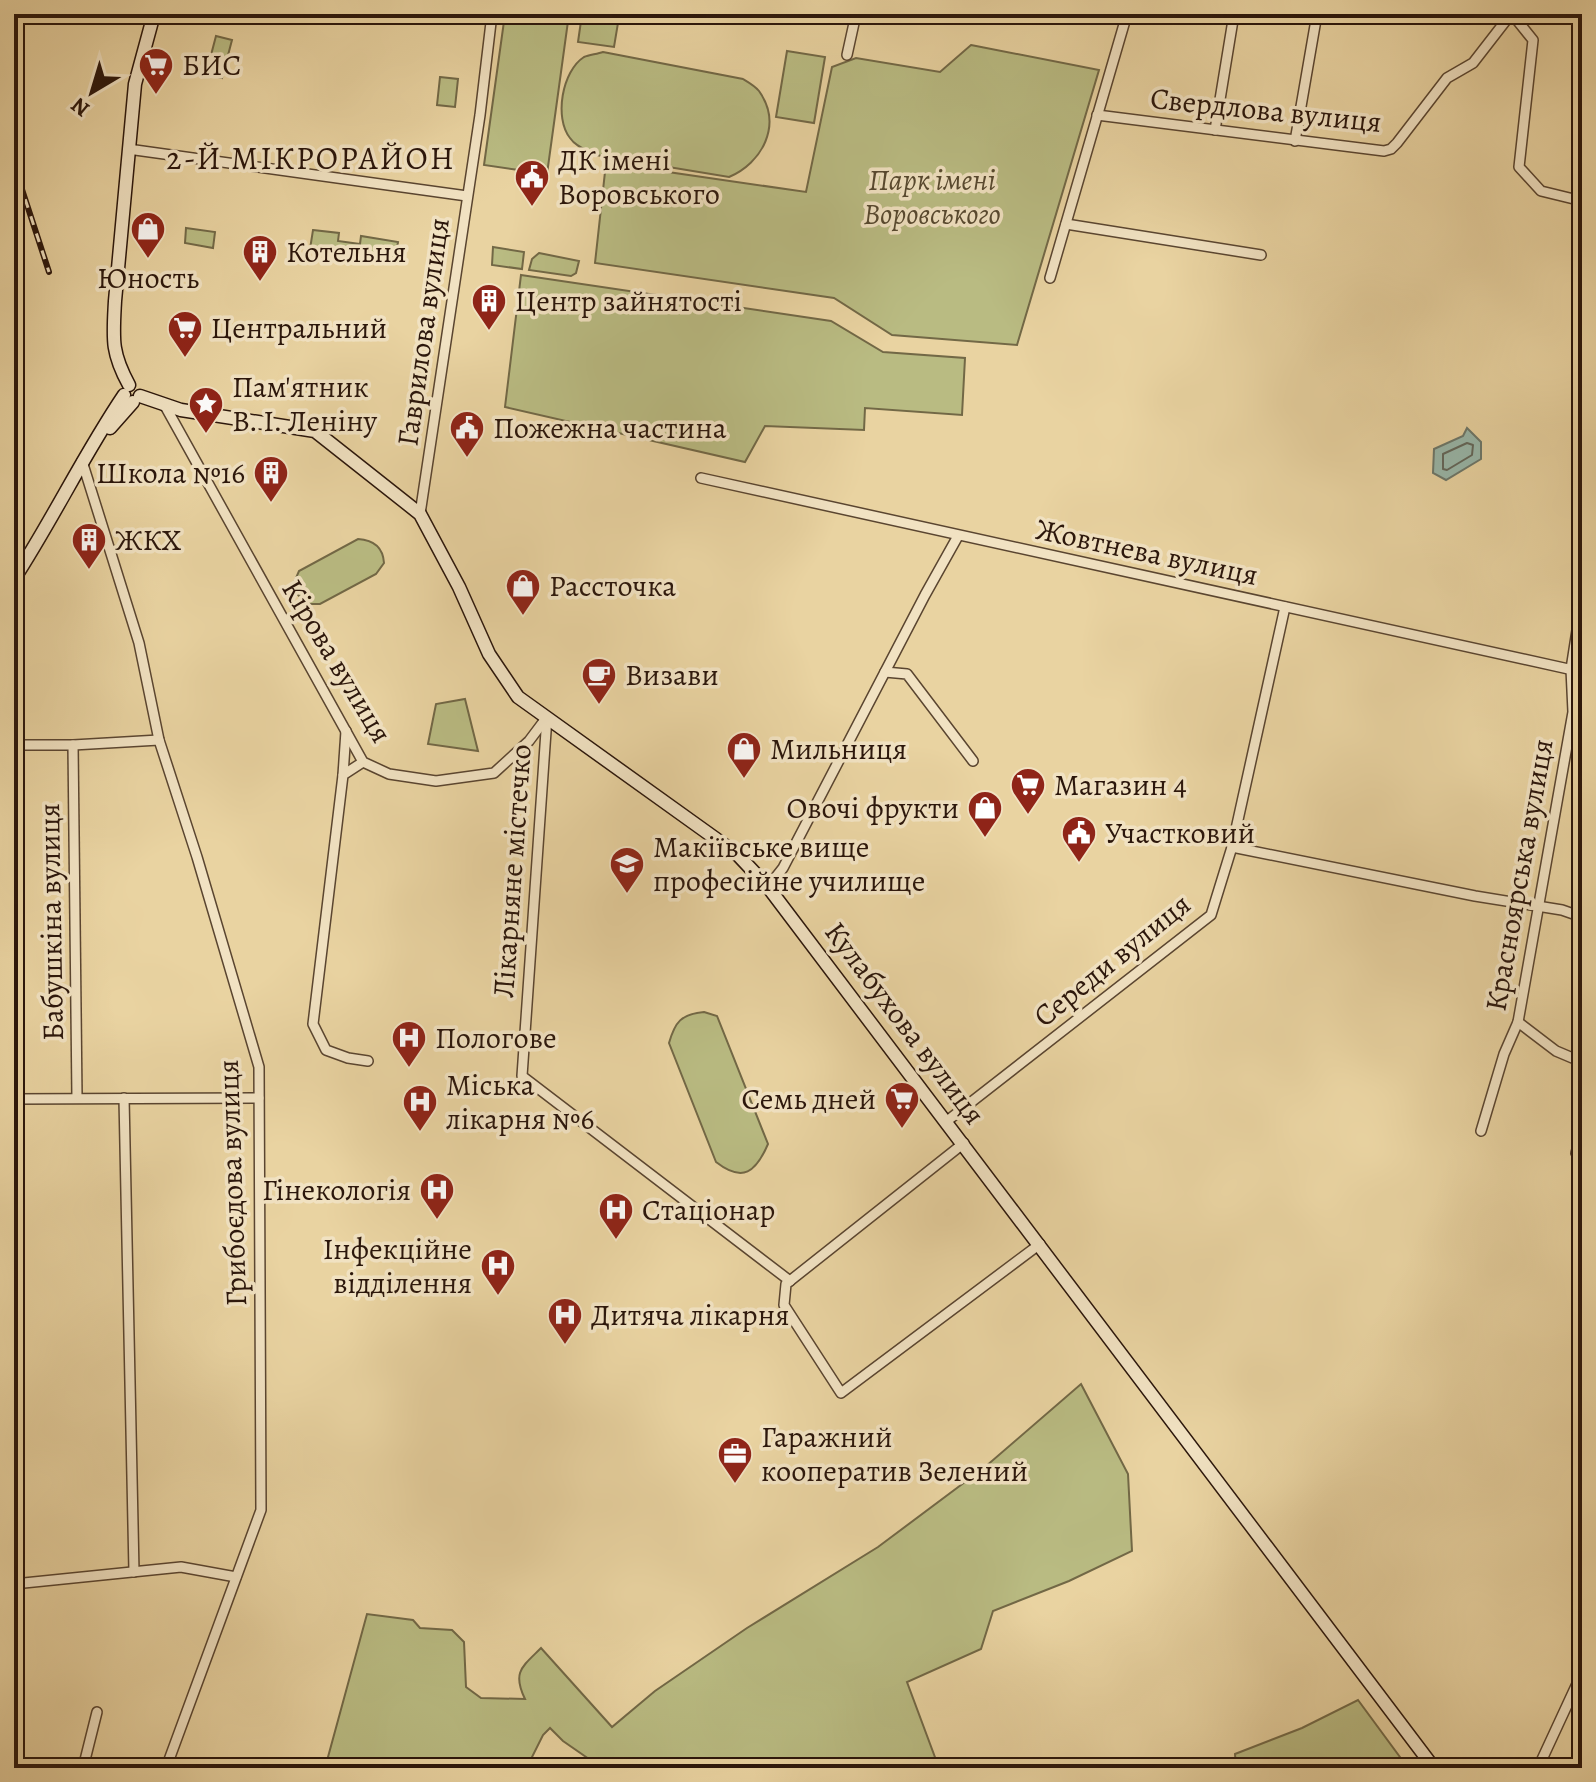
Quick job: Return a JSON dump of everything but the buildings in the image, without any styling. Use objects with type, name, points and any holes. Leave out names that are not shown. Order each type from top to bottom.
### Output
[{"type":"street","points":[[14,579],[82,461],[132,395],[116,362],[113,336],[135,84],[154,14]]},
{"type":"street","name":"Гаврилова вулиця","points":[[420,514],[492,14]]},
{"type":"street","points":[[847,55],[856,14]]},
{"type":"street","points":[[1050,278],[1127,14]]},
{"type":"street","points":[[1215,130],[1234,14]]},
{"type":"street","points":[[1295,141],[1317,14]]},
{"type":"street","points":[[1511,14],[1533,40],[1519,167],[1541,191],[1582,201]]},
{"type":"street","name":"Свердлова вулиця","points":[[1097,115],[1384,151],[1391,149],[1447,78],[1473,63],[1511,14]]},
{"type":"street","points":[[128,149],[467,196]]},
{"type":"street","points":[[1066,224],[1261,255]]},
{"type":"street","name":"Кулабухова вулиця","points":[[132,395],[181,410],[315,431],[420,514],[459,587],[489,654],[518,697],[737,854],[768,887],[1434,1768]]},
{"type":"street","name":"Кірова вулиця","points":[[164,404],[363,762],[389,774],[436,781],[494,773],[529,741],[547,717]]},
{"type":"street","name":"Грибоєдова вулиця","points":[[82,461],[139,643],[159,740],[259,1067],[261,1510],[166,1768]]},
{"type":"street","name":"Жовтнева вулиця","points":[[701,478],[1582,672]]},
{"type":"street","points":[[768,887],[783,868],[958,536]]},
{"type":"street","name":"Красноярська вулиця","points":[[1481,1131],[1504,1054],[1518,1022],[1540,906],[1573,712],[1571,669],[1582,598]]},
{"type":"street","name":"Середи вулиця","points":[[947,1121],[1211,915],[1232,847],[1285,607]]},
{"type":"street","points":[[885,672],[907,674],[973,761]]},
{"type":"street","name":"Лікарняне містечко","points":[[547,717],[522,1076],[790,1281]]},
{"type":"street","points":[[346,731],[313,1024],[326,1050],[368,1061]]},
{"type":"street","points":[[14,745],[159,740]]},
{"type":"street","name":"Бабушкіна вулиця","points":[[73,745],[77,1098]]},
{"type":"street","points":[[343,775],[363,762]]},
{"type":"street","points":[[1232,847],[1540,906],[1582,917]]},
{"type":"street","points":[[1518,1022],[1556,1051],[1582,1062]]},
{"type":"street","points":[[124,1098],[134,1572]]},
{"type":"street","points":[[14,1099],[259,1098]]},
{"type":"street","points":[[1576,1153],[1582,1133]]},
{"type":"street","points":[[964,1143],[786,1284],[784,1305],[841,1393],[1040,1244]]},
{"type":"street","points":[[14,1584],[181,1567],[236,1577]]},
{"type":"street","points":[[1538,1768],[1582,1673]]},
{"type":"street","points":[[83,1768],[97,1712]]},
{"type":"green space","points":[[505,14],[569,14],[547,174],[484,165]]},
{"type":"green space","points":[[582,14],[619,17],[614,47],[578,42]]},
{"type":"green space","points":[[216,36],[232,40],[222,78],[206,74]]},
{"type":"green space","name":"Парк імені Воровського","points":[[971,45],[1099,70],[1017,345],[892,335],[834,298],[595,263],[606,163],[806,192],[832,67],[856,58],[940,72]]},
{"type":"green space","points":[[787,51],[825,57],[814,123],[776,117]]},
{"type":"green space","points":[[603,52],[743,79],[759,91],[769,117],[769,129],[759,153],[741,171],[729,177],[596,155],[578,146],[570,138],[562,119],[563,95],[576,64],[584,57]]},
{"type":"green space","points":[[440,77],[458,79],[455,107],[437,105]]},
{"type":"green space","points":[[186,228],[215,232],[213,248],[185,243]]},
{"type":"green space","points":[[313,230],[339,233],[338,241],[360,244],[361,236],[398,242],[395,261],[310,249]]},
{"type":"green space","points":[[493,247],[524,252],[522,269],[492,265]]},
{"type":"green space","points":[[539,253],[579,261],[576,273],[571,276],[529,270],[532,259]]},
{"type":"green space","points":[[521,275],[831,321],[883,352],[965,358],[962,415],[865,408],[864,430],[765,426],[745,462],[505,407]]},
{"type":"green space","points":[[358,539],[369,541],[380,549],[384,563],[376,574],[320,604],[308,604],[298,595],[293,585],[299,571]]},
{"type":"green space","points":[[465,699],[478,751],[428,744],[436,704]]},
{"type":"green space","points":[[704,1012],[717,1016],[768,1144],[759,1162],[741,1173],[716,1162],[669,1043],[680,1020]]},
{"type":"green space","points":[[1081,1384],[1128,1474],[1132,1551],[1069,1581],[993,1611],[981,1649],[907,1682],[939,1768],[602,1768],[550,1728],[543,1735],[529,1763],[538,1768],[325,1768],[367,1614],[413,1620],[420,1628],[452,1630],[464,1642],[466,1687],[481,1698],[525,1699],[519,1676],[541,1648],[612,1727],[655,1691],[747,1628],[878,1547],[985,1467]]},
{"type":"green space","points":[[1358,1700],[1408,1768],[1236,1768],[1235,1754],[1302,1728]]},
{"type":"water","points":[[1467,428],[1481,442],[1481,459],[1446,480],[1433,473],[1434,449],[1463,436]]},
{"type":"railway","points":[[14,165],[49,272]]},
{"type":"place","name":"БИС","points":[[156,96]]},
{"type":"place","name":"ДК імені Воровського","points":[[532,208]]},
{"type":"place","name":"Юность","points":[[148,260]]},
{"type":"place","name":"Котельня","points":[[260,283]]},
{"type":"place","name":"Центр зайнятості","points":[[489,332]]},
{"type":"place","name":"Центральний","points":[[185,359]]},
{"type":"place","name":"Пам'ятник В. І. Леніну","points":[[206,435]]},
{"type":"place","name":"Пожежна частина","points":[[467,459]]},
{"type":"place","name":"Школа №16","points":[[271,504]]},
{"type":"place","name":"ЖКХ","points":[[89,571]]},
{"type":"place","name":"Рассточка","points":[[523,617]]},
{"type":"place","name":"Визави","points":[[599,706]]},
{"type":"place","name":"Мильниця","points":[[744,780]]},
{"type":"place","name":"Магазин 4","points":[[1028,816]]},
{"type":"place","name":"Овочі фрукти","points":[[985,839]]},
{"type":"place","name":"Участковий","points":[[1079,864]]},
{"type":"place","name":"Макіївське вище професійне училище","points":[[627,895]]},
{"type":"place","name":"Пологове","points":[[409,1069]]},
{"type":"place","name":"Семь дней","points":[[902,1130]]},
{"type":"place","name":"Міська лікарня №6","points":[[420,1133]]},
{"type":"place","name":"Гінекологія","points":[[437,1221]]},
{"type":"place","name":"Стаціонар","points":[[616,1241]]},
{"type":"place","name":"Інфекційне відділення","points":[[498,1297]]},
{"type":"place","name":"Дитяча лікарня","points":[[565,1346]]},
{"type":"place","name":"Гаражний кооператив Зелений","points":[[735,1485]]},
{"type":"district","name":"2-Й МІКРОРАЙОН","points":[[311,158]]}]
